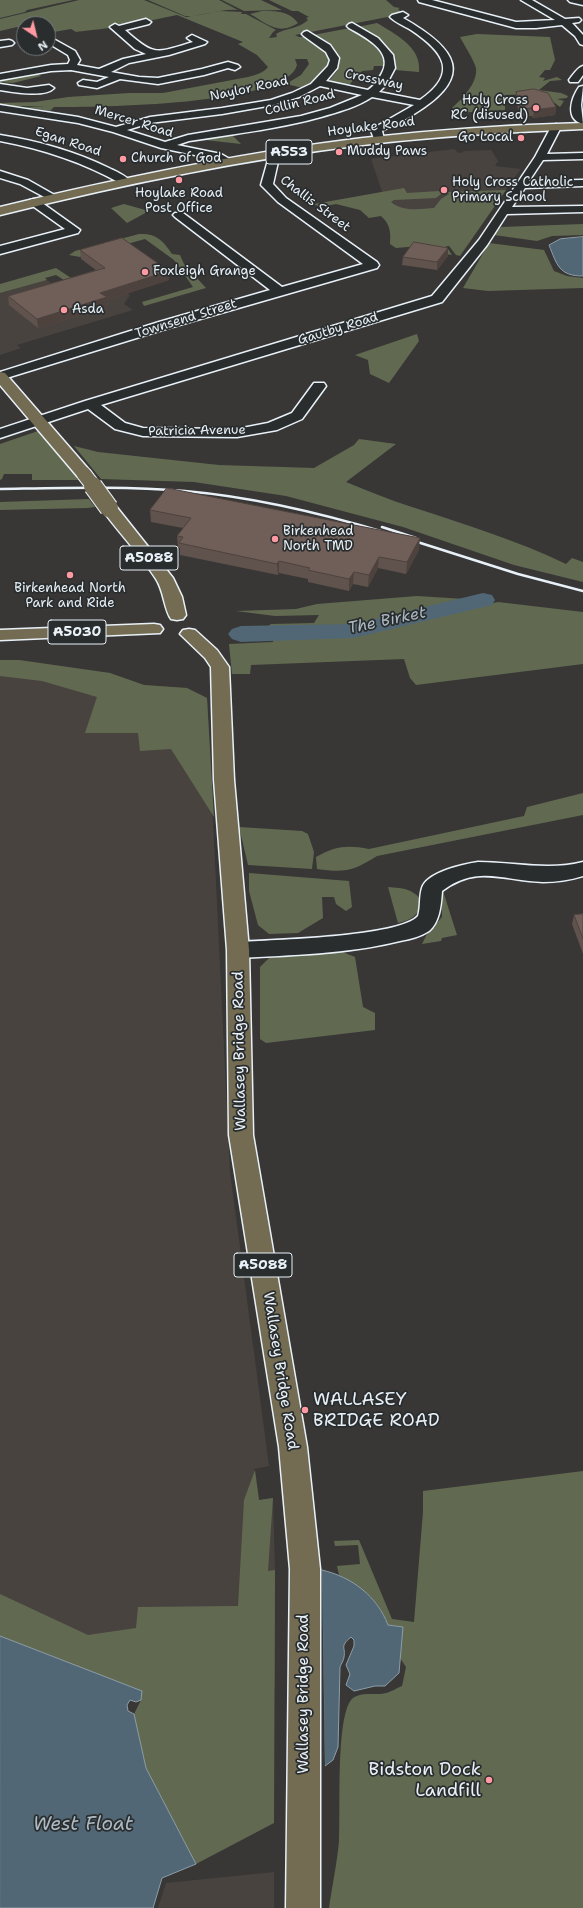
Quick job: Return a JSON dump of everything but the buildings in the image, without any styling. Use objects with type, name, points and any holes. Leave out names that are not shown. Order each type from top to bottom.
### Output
[{"type":"main road","points":[[570,3],[583,2]]},
{"type":"main road","name":"Hoylake Road","points":[[0,211],[52,197],[124,181],[228,161],[275,154],[380,139],[464,132],[583,126]]},
{"type":"main road","name":"A5088","points":[[0,376],[84,474],[164,578],[173,597],[172,631]]},
{"type":"main road","name":"A5030","points":[[0,635],[172,631]]},
{"type":"main road","name":"Wallasey Bridge Road","points":[[172,631],[211,654],[220,667],[224,780],[238,950],[241,1135],[293,1448],[305,1569],[303,1908]]},
{"type":"street","points":[[422,0],[516,25],[536,25],[580,21]]},
{"type":"street","points":[[524,0],[573,29],[583,42]]},
{"type":"street","points":[[544,0],[580,21]]},
{"type":"street","points":[[570,3],[580,21]]},
{"type":"street","points":[[380,139],[376,131],[378,129],[423,104],[441,88],[446,80],[448,72],[446,57],[433,40],[399,16],[384,19]]},
{"type":"street","points":[[146,22],[117,28],[138,47],[156,55]]},
{"type":"street","name":"Collin Road","points":[[165,146],[185,139],[304,119],[349,104],[371,93],[387,78],[390,60],[387,52],[376,41],[352,26]]},
{"type":"street","name":"Naylor Road","points":[[117,130],[135,122],[227,110],[268,102],[303,92],[320,83],[334,66],[334,59],[330,51],[306,34]]},
{"type":"street","points":[[102,72],[126,61],[206,43],[192,38]]},
{"type":"street","points":[[56,48],[69,52],[74,57],[71,67]]},
{"type":"street","points":[[0,77],[50,68],[71,67],[139,80],[158,81],[211,70],[228,64]]},
{"type":"street","points":[[574,80],[583,69]]},
{"type":"street","points":[[85,86],[106,82],[120,76]]},
{"type":"street","name":"Crossway","points":[[320,83],[423,104]]},
{"type":"street","points":[[0,87],[35,93],[49,88]]},
{"type":"street","points":[[583,90],[575,105],[575,110],[583,121]]},
{"type":"street","name":"Mercer Road","points":[[0,108],[78,120],[117,130],[165,146],[217,156],[228,161]]},
{"type":"street","name":"Gautby Road","points":[[0,434],[90,404],[437,299],[483,242],[540,157],[556,127]]},
{"type":"street","name":"Egan Road","points":[[0,138],[63,153],[101,168],[124,181]]},
{"type":"street","name":"Challis Street","points":[[275,154],[266,185],[282,200],[373,265]]},
{"type":"street","points":[[540,157],[583,156]]},
{"type":"street","points":[[0,174],[24,182],[52,197]]},
{"type":"street","points":[[520,185],[583,183]]},
{"type":"street","points":[[0,250],[79,229],[34,202]]},
{"type":"street","points":[[504,211],[583,209]]},
{"type":"street","points":[[179,215],[279,291]]},
{"type":"street","name":"Townsend Street","points":[[0,376],[279,291],[373,265]]},
{"type":"street","name":"Patricia Avenue","points":[[90,404],[120,426],[143,432],[237,433],[272,427],[297,416],[319,386]]},
{"type":"street","points":[[238,950],[356,940],[410,932],[421,926],[430,915],[432,888],[442,879],[465,871],[486,868],[559,874],[583,869]]},
{"type":"shaded area","name":"Holy Cross Catholic Primary School","points":[[454,149],[459,153],[464,152],[463,151],[491,150],[498,161],[495,166],[521,169],[490,212],[390,215],[371,159]]},
{"type":"shaded area","points":[[100,272],[130,295],[124,304],[133,310],[17,345],[21,348],[0,355],[0,293],[47,280],[55,286]]},
{"type":"shaded area","points":[[0,660],[19,660],[110,673],[144,685],[187,688],[207,698],[230,1172],[269,1466],[254,1469],[259,1500],[273,1498],[275,1570],[275,1689],[0,1636]]},
{"type":"shaded area","points":[[274,1872],[274,1908],[158,1908],[166,1883]]},
{"type":"green space","points":[[0,0],[73,0],[27,10],[25,12],[0,18]]},
{"type":"green space","points":[[79,0],[144,0],[186,17],[221,11],[242,12],[241,14],[246,14],[276,30],[269,38],[277,37],[276,34],[304,23],[308,20],[306,18],[309,17],[298,11],[292,11],[269,0],[386,0],[394,7],[400,8],[398,9],[403,14],[295,35],[304,37],[326,53],[329,59],[326,69],[320,77],[303,88],[286,84],[301,75],[309,64],[307,59],[295,59],[297,65],[285,79],[260,89],[226,96],[186,101],[145,105],[54,107],[50,111],[25,107],[47,106],[0,106],[0,103],[35,102],[68,97],[129,93],[163,93],[248,77],[262,72],[268,67],[257,55],[238,44],[243,42],[177,15],[148,21],[139,20],[129,25],[76,32],[71,29],[56,32],[56,16],[16,16],[16,27],[0,31],[0,19]]},
{"type":"green space","points":[[148,0],[219,0],[238,10],[225,10],[185,16]]},
{"type":"green space","points":[[222,0],[261,0],[282,10],[244,11]]},
{"type":"green space","points":[[262,11],[282,12],[291,16],[298,23],[291,27],[279,29],[268,25],[250,14]]},
{"type":"green space","points":[[377,23],[406,42],[412,48],[419,63],[419,72],[395,70],[393,55],[389,49],[378,39],[358,27]]},
{"type":"green space","points":[[350,28],[378,48],[382,53],[385,66],[374,66],[373,70],[362,71],[347,87],[328,82],[337,71],[339,60],[335,52],[313,35]]},
{"type":"green space","points":[[477,34],[550,37],[555,60],[550,70],[545,70],[539,77],[545,78],[543,81],[557,77],[562,80],[550,81],[539,90],[561,93],[568,96],[567,98],[557,99],[564,101],[560,107],[551,100],[531,94],[505,95],[505,110],[456,113],[452,108],[472,85],[476,74],[475,65],[460,37]]},
{"type":"green space","points":[[36,73],[41,76],[13,83],[0,82],[0,80]]},
{"type":"green space","points":[[231,134],[241,144],[196,139]]},
{"type":"green space","points":[[404,188],[407,193],[439,191],[441,194],[436,198],[394,200],[391,202],[406,209],[434,208],[441,199],[449,194],[448,192],[506,190],[460,256],[456,255],[449,246],[446,246],[452,255],[415,249],[419,246],[396,248],[390,244],[389,228],[381,216],[369,218],[360,210],[336,204],[320,207],[314,204]]},
{"type":"green space","points":[[124,204],[149,211],[127,223],[111,208]]},
{"type":"green space","points":[[583,224],[583,235],[552,236],[537,241],[494,235],[501,227]]},
{"type":"green space","points":[[139,234],[155,236],[162,241],[172,254],[180,255],[184,264],[206,288],[144,306],[142,302],[193,287],[174,260],[145,239],[80,257],[69,255],[75,251]]},
{"type":"green space","points":[[489,243],[544,250],[554,271],[567,276],[583,278],[583,288],[488,291],[463,288]]},
{"type":"green space","points":[[56,268],[74,280],[67,282],[56,275],[45,278],[47,280],[0,293],[0,284]]},
{"type":"green space","points":[[417,334],[419,341],[389,383],[370,374],[368,360],[355,355]]},
{"type":"green space","points":[[38,431],[44,433],[86,480],[32,480],[32,474],[4,474],[0,480],[0,444]]},
{"type":"green space","points":[[359,439],[396,444],[346,482],[509,540],[566,564],[572,558],[583,562],[583,582],[514,565],[403,527],[286,496],[194,482],[101,479],[74,446],[98,452],[219,465],[314,468],[354,445]]},
{"type":"green space","points":[[89,499],[95,507],[0,510],[0,502]]},
{"type":"green space","points":[[417,596],[465,599],[392,617],[340,627],[262,630],[271,624],[314,623],[319,615],[275,616],[236,611],[296,609],[317,604]]},
{"type":"green space","points":[[498,602],[583,612],[583,664],[416,685],[410,678],[404,659],[251,665],[250,674],[232,674],[229,644],[273,642],[273,637],[360,634]]},
{"type":"green space","points":[[0,660],[19,660],[110,673],[144,685],[187,688],[207,698],[214,817],[171,749],[140,751],[138,733],[85,733],[97,697],[42,681],[0,676]]},
{"type":"green space","points":[[583,793],[583,815],[377,856],[355,868],[348,870],[335,871],[317,869],[316,857],[342,847],[369,849],[524,816],[527,807]]},
{"type":"green space","points":[[239,827],[302,831],[308,834],[314,852],[312,869],[248,865]]},
{"type":"green space","points":[[249,873],[349,881],[352,907],[346,911],[336,904],[334,897],[322,897],[323,918],[298,933],[269,934],[258,925],[249,891]]},
{"type":"green space","points":[[388,887],[408,890],[416,894],[423,902],[417,914],[398,923]]},
{"type":"green space","points":[[442,888],[457,935],[442,938],[441,941],[422,944],[427,934],[442,917],[442,908],[437,894]]},
{"type":"green space","points":[[340,951],[355,957],[363,1007],[375,1013],[375,1030],[266,1043],[260,1039],[260,967],[269,958]]},
{"type":"green space","points":[[255,1470],[259,1500],[273,1498],[268,1571],[275,1570],[274,1823],[196,1864],[146,1768],[134,1714],[141,1700],[141,1691],[0,1636],[0,1594],[88,1635],[136,1628],[138,1607],[238,1606],[244,1500]]},
{"type":"green space","name":"Bidston Dock Landfill","points":[[583,1471],[583,1908],[329,1908],[339,1841],[341,1743],[347,1707],[353,1698],[357,1696],[386,1693],[402,1686],[406,1667],[400,1658],[403,1627],[388,1625],[374,1601],[362,1590],[339,1575],[337,1566],[360,1564],[358,1545],[335,1546],[334,1541],[359,1540],[392,1619],[414,1622],[423,1512],[423,1491]]},
{"type":"water","points":[[583,237],[583,276],[569,274],[557,264],[549,245],[560,239]]},
{"type":"water","points":[[322,1570],[343,1577],[362,1589],[377,1605],[388,1625],[403,1627],[399,1673],[385,1686],[375,1686],[354,1691],[346,1685],[350,1674],[346,1665],[354,1646],[354,1640],[351,1637],[345,1643],[344,1658],[340,1667],[338,1747],[333,1760],[325,1766]]},
{"type":"water","name":"West Float","points":[[0,1636],[142,1691],[141,1700],[136,1702],[130,1700],[127,1705],[128,1711],[134,1714],[146,1768],[196,1864],[162,1878],[153,1908],[0,1908]]},
{"type":"pier","points":[[320,1570],[322,1570],[325,1768],[323,1766]]},
{"type":"waterway","name":"The Birket","points":[[241,634],[354,631],[483,600]]},
{"type":"railway","points":[[0,489],[116,488],[185,491],[236,497],[287,507],[387,533]]},
{"type":"railway","points":[[382,527],[416,538]]},
{"type":"railway","points":[[408,539],[518,574],[583,591]]},
{"type":"place","name":"Holy Cross RC (disused)","points":[[536,108]]},
{"type":"place","name":"Go Local","points":[[521,138]]},
{"type":"place","name":"Muddy Paws","points":[[339,152]]},
{"type":"place","name":"Church of God","points":[[123,159]]},
{"type":"place","name":"Hoylake Road Post Office","points":[[179,180]]},
{"type":"place","name":"Holy Cross Catholic Primary School","points":[[444,190]]},
{"type":"place","name":"Foxleigh Grange","points":[[145,272]]},
{"type":"place","name":"Asda","points":[[64,310]]},
{"type":"place","name":"Birkenhead North TMD","points":[[275,539]]},
{"type":"place","name":"Birkenhead North Park and Ride","points":[[70,575]]},
{"type":"place","name":"WALLASEY BRIDGE ROAD","points":[[305,1410]]},
{"type":"place","name":"Bidston Dock Landfill","points":[[489,1780]]}]
